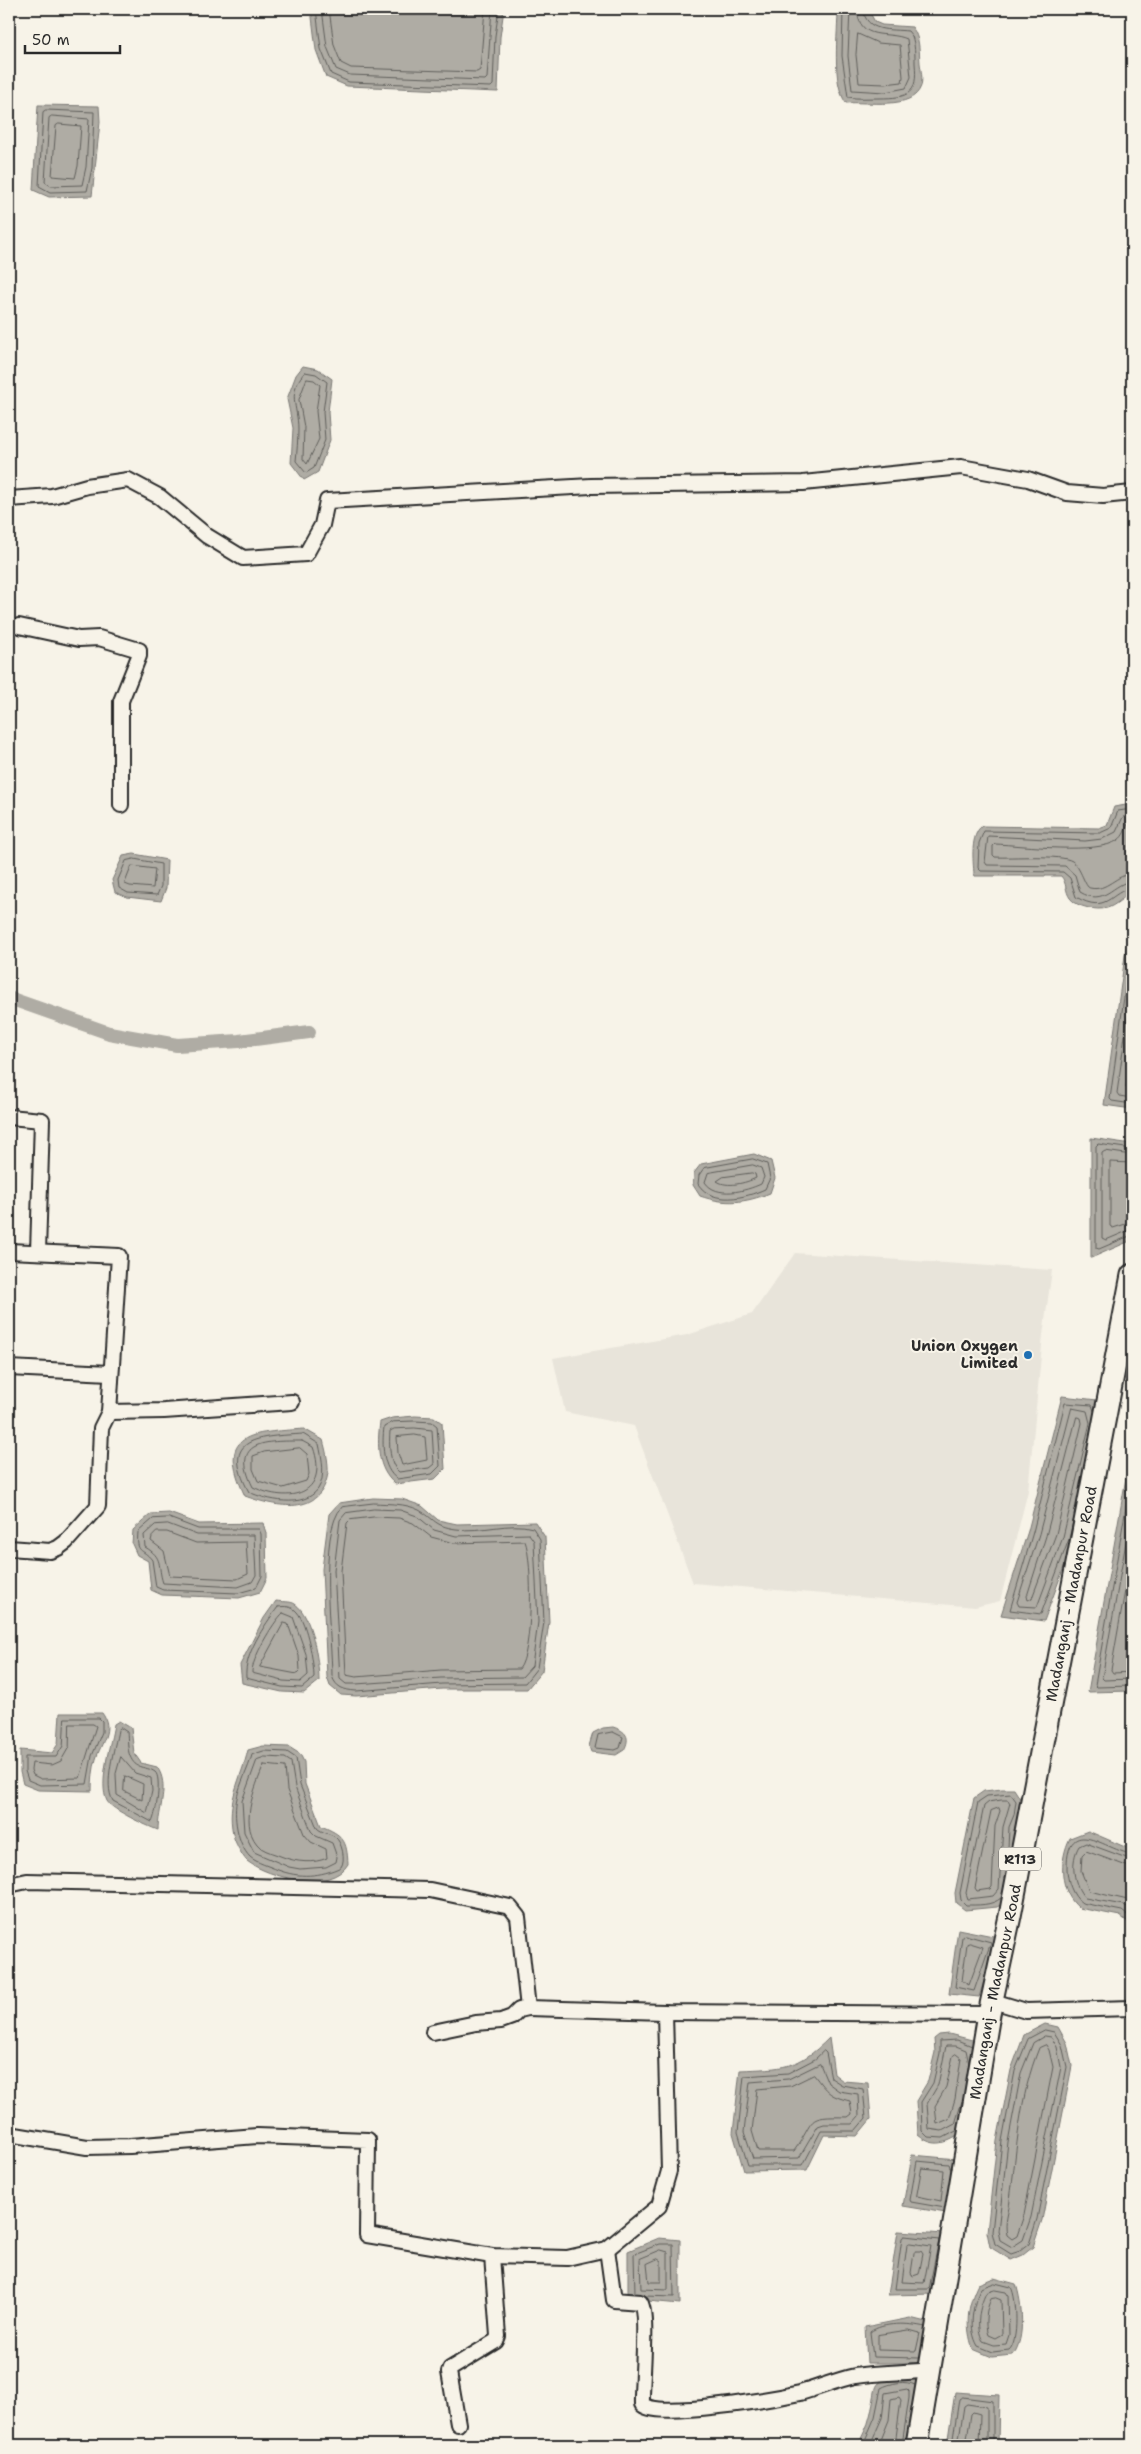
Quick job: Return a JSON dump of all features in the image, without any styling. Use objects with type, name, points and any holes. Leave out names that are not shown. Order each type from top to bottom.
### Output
[{"type":"main road","name":"Madanganj - Madanpur Road","points":[[917,2445],[991,2007],[1132,1275]]},
{"type":"street","points":[[9,499],[52,496],[87,486],[128,480],[160,497],[208,536],[243,558],[306,554],[322,525],[327,501],[591,486],[803,483],[961,466],[1028,479],[1066,492],[1103,496],[1132,493]]},
{"type":"street","points":[[19,626],[79,639],[100,638],[140,650],[120,701],[121,805]]},
{"type":"street","points":[[9,1117],[42,1120],[38,1252]]},
{"type":"street","points":[[9,1251],[119,1256],[109,1412],[101,1428],[98,1506],[66,1542],[58,1548],[50,1551],[9,1548]]},
{"type":"street","points":[[9,1368],[110,1374]]},
{"type":"street","points":[[109,1412],[164,1411],[292,1402]]},
{"type":"street","points":[[9,1885],[27,1880],[430,1890],[510,1907],[518,1917],[528,2008]]},
{"type":"street","points":[[433,2032],[476,2023],[501,2021],[512,2017],[519,2010],[528,2008],[665,2012],[991,2007],[1026,2011],[1132,2008]]},
{"type":"street","points":[[9,2134],[87,2147],[130,2146],[257,2136],[368,2140],[367,2235],[492,2256],[567,2258],[607,2248],[659,2206],[670,2171],[665,2012]]},
{"type":"street","points":[[607,2248],[614,2300],[640,2302],[643,2306],[641,2392],[642,2404],[648,2409],[684,2409],[749,2402],[802,2392],[856,2376],[931,2370]]},
{"type":"street","points":[[458,2424],[450,2369],[496,2341],[498,2336],[492,2256]]},
{"type":"shaded area","points":[[795,1253],[1052,1270],[1043,1335],[1028,1491],[1000,1601],[975,1607],[693,1583],[634,1426],[565,1412],[553,1358],[687,1335],[752,1314]]},
{"type":"water","points":[[311,9],[504,9],[500,37],[498,92],[347,86],[326,77],[316,50]]},
{"type":"water","points":[[838,9],[868,9],[875,22],[882,25],[912,27],[918,40],[922,77],[921,86],[916,94],[909,99],[899,102],[846,103],[838,83]]},
{"type":"water","points":[[38,105],[99,106],[100,122],[92,196],[49,197],[33,190]]},
{"type":"water","points":[[303,366],[318,369],[332,379],[328,412],[330,440],[318,472],[304,480],[291,463],[293,428],[287,399],[296,375]]},
{"type":"water","points":[[1132,804],[1131,892],[1110,907],[1092,909],[1077,904],[1068,895],[1061,876],[975,876],[974,874],[974,841],[978,830],[982,826],[1099,828],[1107,825],[1114,807]]},
{"type":"water","points":[[134,854],[167,860],[166,888],[161,901],[127,897],[115,892],[112,880],[123,856]]},
{"type":"water","points":[[1130,920],[1132,921],[1132,1109],[1104,1105]]},
{"type":"water","points":[[1091,1138],[1132,1144],[1132,1217],[1130,1241],[1091,1258]]},
{"type":"water","points":[[754,1154],[771,1161],[775,1178],[770,1193],[744,1201],[727,1202],[700,1196],[693,1185],[694,1173],[701,1164]]},
{"type":"water","points":[[1062,1396],[1097,1400],[1101,1424],[1074,1540],[1044,1621],[1001,1615],[1028,1531]]},
{"type":"water","points":[[434,1417],[442,1423],[445,1469],[435,1479],[395,1484],[385,1471],[380,1456],[380,1422],[392,1418]]},
{"type":"water","points":[[304,1429],[323,1440],[328,1469],[327,1478],[322,1490],[314,1499],[293,1505],[268,1503],[245,1496],[237,1475],[234,1459],[237,1448],[243,1440],[268,1432]]},
{"type":"water","points":[[1132,1444],[1132,1691],[1088,1692]]},
{"type":"water","points":[[373,1498],[402,1499],[422,1506],[438,1520],[457,1524],[535,1522],[545,1537],[549,1622],[542,1671],[527,1689],[442,1689],[356,1696],[341,1695],[330,1686],[327,1677],[322,1569],[329,1514],[339,1503]]},
{"type":"water","points":[[169,1513],[199,1524],[263,1523],[266,1533],[267,1578],[260,1592],[239,1598],[162,1595],[151,1590],[148,1561],[137,1555],[132,1544],[133,1530],[151,1514]]},
{"type":"water","points":[[276,1601],[295,1604],[306,1618],[310,1628],[318,1662],[319,1681],[304,1693],[282,1692],[242,1683],[240,1665],[264,1618]]},
{"type":"water","points":[[60,1713],[102,1713],[105,1719],[107,1730],[95,1763],[92,1791],[38,1790],[23,1784],[20,1772],[20,1750],[52,1753],[58,1744]]},
{"type":"water","points":[[119,1721],[131,1728],[134,1753],[141,1763],[157,1767],[161,1774],[163,1790],[158,1830],[122,1813],[107,1801],[104,1774],[114,1724]]},
{"type":"water","points":[[613,1727],[621,1730],[626,1735],[627,1741],[624,1750],[616,1755],[591,1752],[589,1746],[593,1733],[603,1728]]},
{"type":"water","points":[[263,1746],[289,1747],[300,1754],[304,1762],[305,1784],[321,1826],[334,1832],[345,1844],[348,1864],[340,1873],[328,1878],[314,1880],[284,1877],[257,1867],[247,1861],[241,1852],[233,1834],[231,1822],[235,1790],[248,1750]]},
{"type":"water","points":[[1014,1789],[1021,1800],[1004,1903],[997,1907],[965,1910],[956,1903],[955,1893],[974,1798],[984,1791]]},
{"type":"water","points":[[1088,1831],[1132,1850],[1132,1925],[1120,1916],[1079,1908],[1072,1901],[1068,1893],[1063,1875],[1066,1847],[1070,1838]]},
{"type":"water","points":[[958,1929],[998,1937],[979,1997],[949,1994]]},
{"type":"water","points":[[1045,2024],[1058,2027],[1067,2043],[1072,2066],[1042,2220],[1033,2247],[1023,2255],[1011,2260],[990,2247],[987,2232],[997,2141],[1011,2070],[1024,2035]]},
{"type":"water","points":[[949,2034],[972,2040],[978,2046],[965,2131],[953,2139],[936,2143],[930,2142],[918,2135],[916,2101],[928,2081],[935,2052],[934,2039],[939,2035]]},
{"type":"water","points":[[829,2038],[834,2074],[843,2081],[868,2083],[871,2119],[857,2136],[824,2135],[807,2170],[744,2171],[733,2133],[740,2070],[768,2069],[798,2062]]},
{"type":"water","points":[[912,2155],[957,2159],[952,2214],[903,2206]]},
{"type":"water","points":[[898,2231],[945,2234],[935,2294],[888,2295]]},
{"type":"water","points":[[659,2238],[680,2240],[680,2304],[637,2300],[628,2295],[628,2251]]},
{"type":"water","points":[[994,2278],[1016,2284],[1018,2292],[1022,2320],[1020,2339],[1013,2355],[992,2357],[973,2349],[970,2341],[968,2316],[974,2292],[978,2284]]},
{"type":"water","points":[[910,2318],[934,2324],[925,2363],[867,2363],[865,2327]]},
{"type":"water","points":[[910,2378],[918,2381],[913,2445],[858,2445],[869,2420],[878,2385],[887,2380]]},
{"type":"water","points":[[955,2392],[999,2395],[998,2445],[947,2445]]},
{"type":"waterway","points":[[9,998],[109,1033],[177,1045],[239,1041],[309,1032]]},
{"type":"place","name":"Union Oxygen Limited","points":[[1028,1355]]}]
